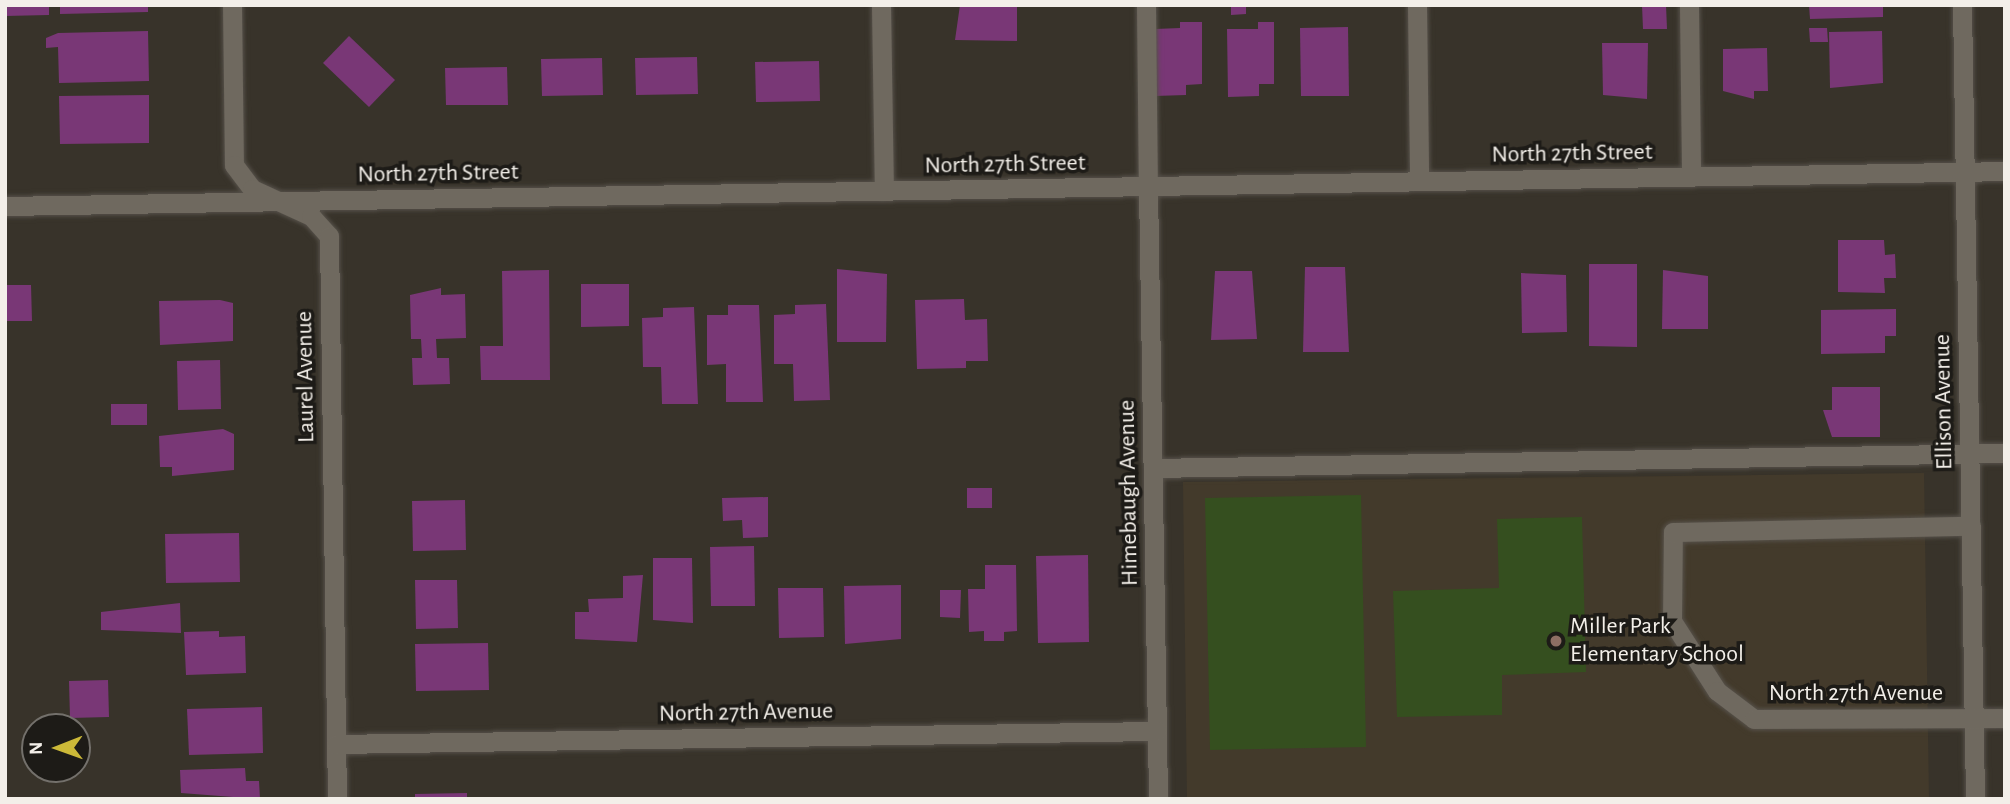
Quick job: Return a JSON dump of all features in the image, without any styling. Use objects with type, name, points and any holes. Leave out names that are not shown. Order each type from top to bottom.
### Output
[{"type":"street","name":"Laurel Avenue","points":[[232,5],[234,165],[251,189],[311,216],[329,236],[337,799]]},
{"type":"street","points":[[881,5],[884,191]]},
{"type":"street","name":"Himebaugh Avenue","points":[[1146,5],[1158,799]]},
{"type":"street","points":[[1417,5],[1419,181]]},
{"type":"street","points":[[1689,5],[1691,177]]},
{"type":"street","name":"Ellison Avenue","points":[[1962,5],[1975,799]]},
{"type":"street","name":"North 27th Street","points":[[5,206],[2005,171]]},
{"type":"street","points":[[1153,468],[2005,453]]},
{"type":"street","name":"North 27th Avenue","points":[[1971,526],[1673,532],[1672,621],[1717,691],[1754,719],[2005,718]]},
{"type":"street","name":"North 27th Avenue","points":[[336,744],[1157,731]]},
{"type":"shaded area","name":"Miller Park Elementary School","points":[[1924,473],[1929,799],[1187,799],[1183,482]]},
{"type":"green space","points":[[1361,495],[1366,747],[1210,750],[1205,498]]},
{"type":"green space","points":[[1582,517],[1586,672],[1502,675],[1502,715],[1397,717],[1393,591],[1499,588],[1497,519]]},
{"type":"building","points":[[5,5],[49,5],[49,15],[5,16]]},
{"type":"building","points":[[60,5],[148,5],[148,12],[60,14]]},
{"type":"building","points":[[960,5],[1017,5],[1017,41],[955,40]]},
{"type":"building","points":[[1231,5],[1246,5],[1246,14],[1231,15]]},
{"type":"building","points":[[1642,5],[1666,5],[1667,29],[1643,29]]},
{"type":"building","points":[[1809,5],[1883,5],[1883,17],[1810,19]]},
{"type":"building","points":[[1180,22],[1202,22],[1202,84],[1186,85],[1186,95],[1155,96],[1155,29],[1180,28]]},
{"type":"building","points":[[1258,22],[1274,22],[1274,84],[1259,84],[1259,96],[1228,97],[1227,29],[1258,29]]},
{"type":"building","points":[[1348,27],[1349,96],[1301,96],[1300,28]]},
{"type":"building","points":[[1809,28],[1827,28],[1828,42],[1810,42]]},
{"type":"building","points":[[148,31],[149,81],[59,83],[58,47],[46,48],[46,38],[58,33]]},
{"type":"building","points":[[1882,31],[1883,83],[1830,88],[1829,32]]},
{"type":"building","points":[[349,36],[395,80],[369,107],[323,63]]},
{"type":"building","points":[[1602,43],[1648,43],[1647,99],[1603,95]]},
{"type":"building","points":[[1767,48],[1768,91],[1754,91],[1754,99],[1723,91],[1723,49]]},
{"type":"building","points":[[697,57],[698,94],[636,95],[635,58]]},
{"type":"building","points":[[602,58],[603,95],[542,96],[541,59]]},
{"type":"building","points":[[819,61],[820,101],[756,102],[755,62]]},
{"type":"building","points":[[507,67],[508,105],[446,105],[445,68]]},
{"type":"building","points":[[149,95],[149,143],[60,144],[59,96]]},
{"type":"building","points":[[1838,240],[1884,240],[1885,255],[1895,254],[1896,278],[1884,278],[1885,293],[1838,292]]},
{"type":"building","points":[[1589,264],[1637,264],[1637,347],[1589,346]]},
{"type":"building","points":[[1305,267],[1345,267],[1349,352],[1303,352]]},
{"type":"building","points":[[837,269],[887,274],[886,342],[837,342]]},
{"type":"building","points":[[549,270],[550,380],[481,380],[480,346],[503,346],[502,271]]},
{"type":"building","points":[[1663,270],[1708,276],[1708,329],[1662,329]]},
{"type":"building","points":[[1215,271],[1252,271],[1257,339],[1211,340]]},
{"type":"building","points":[[1521,273],[1566,275],[1567,332],[1522,333]]},
{"type":"building","points":[[581,284],[629,284],[629,326],[581,327]]},
{"type":"building","points":[[5,285],[31,285],[32,321],[5,321]]},
{"type":"building","points":[[441,288],[441,295],[465,294],[466,338],[436,339],[437,358],[449,358],[450,384],[413,385],[412,358],[422,358],[421,339],[411,339],[410,295]]},
{"type":"building","points":[[964,299],[965,320],[987,319],[988,361],[966,361],[966,368],[917,369],[915,300]]},
{"type":"building","points":[[220,300],[233,303],[233,341],[160,345],[159,301]]},
{"type":"building","points":[[826,304],[830,400],[794,401],[793,364],[774,364],[774,315],[795,314],[795,305]]},
{"type":"building","points":[[728,305],[759,305],[763,402],[726,402],[726,364],[707,365],[707,315],[728,315]]},
{"type":"building","points":[[694,307],[698,404],[662,404],[661,367],[643,367],[642,318],[663,317],[663,308]]},
{"type":"building","points":[[1896,309],[1896,336],[1885,336],[1885,353],[1821,354],[1821,310]]},
{"type":"building","points":[[220,360],[221,409],[178,410],[177,361]]},
{"type":"building","points":[[1832,387],[1880,387],[1880,437],[1832,437],[1823,410],[1832,410]]},
{"type":"building","points":[[111,404],[147,404],[147,425],[111,425]]},
{"type":"building","points":[[223,429],[234,434],[234,470],[172,476],[172,467],[160,467],[159,436]]},
{"type":"building","points":[[967,488],[992,488],[992,508],[967,508]]},
{"type":"building","points":[[768,497],[768,537],[743,538],[742,520],[723,521],[722,498]]},
{"type":"building","points":[[465,500],[466,550],[413,551],[412,501]]},
{"type":"building","points":[[239,533],[240,582],[166,583],[165,534]]},
{"type":"building","points":[[754,546],[755,606],[711,606],[710,547]]},
{"type":"building","points":[[1088,555],[1089,642],[1038,643],[1036,556]]},
{"type":"building","points":[[653,558],[692,558],[693,623],[653,620]]},
{"type":"building","points":[[985,565],[1016,565],[1017,631],[1004,632],[1004,641],[984,641],[984,631],[969,632],[968,589],[985,589]]},
{"type":"building","points":[[643,575],[637,642],[575,639],[575,612],[589,612],[588,599],[623,598],[623,576]]},
{"type":"building","points":[[415,580],[457,580],[458,628],[416,629]]},
{"type":"building","points":[[901,585],[901,639],[845,644],[844,586]]},
{"type":"building","points":[[778,588],[823,588],[824,637],[779,638]]},
{"type":"building","points":[[940,590],[961,590],[960,618],[940,617]]},
{"type":"building","points":[[180,603],[181,633],[101,630],[101,612]]},
{"type":"building","points":[[219,631],[219,637],[245,636],[246,673],[186,675],[184,632]]},
{"type":"building","points":[[488,643],[489,690],[416,691],[415,644]]},
{"type":"building","points":[[108,680],[109,717],[91,717],[91,713],[70,713],[69,681]]},
{"type":"building","points":[[262,707],[263,753],[189,755],[187,709]]},
{"type":"building","points":[[245,768],[246,781],[259,781],[260,799],[181,793],[180,770]]},
{"type":"building","points":[[467,793],[467,799],[415,799],[415,794]]},
{"type":"place","name":"Miller Park Elementary School","points":[[1556,641]]}]
